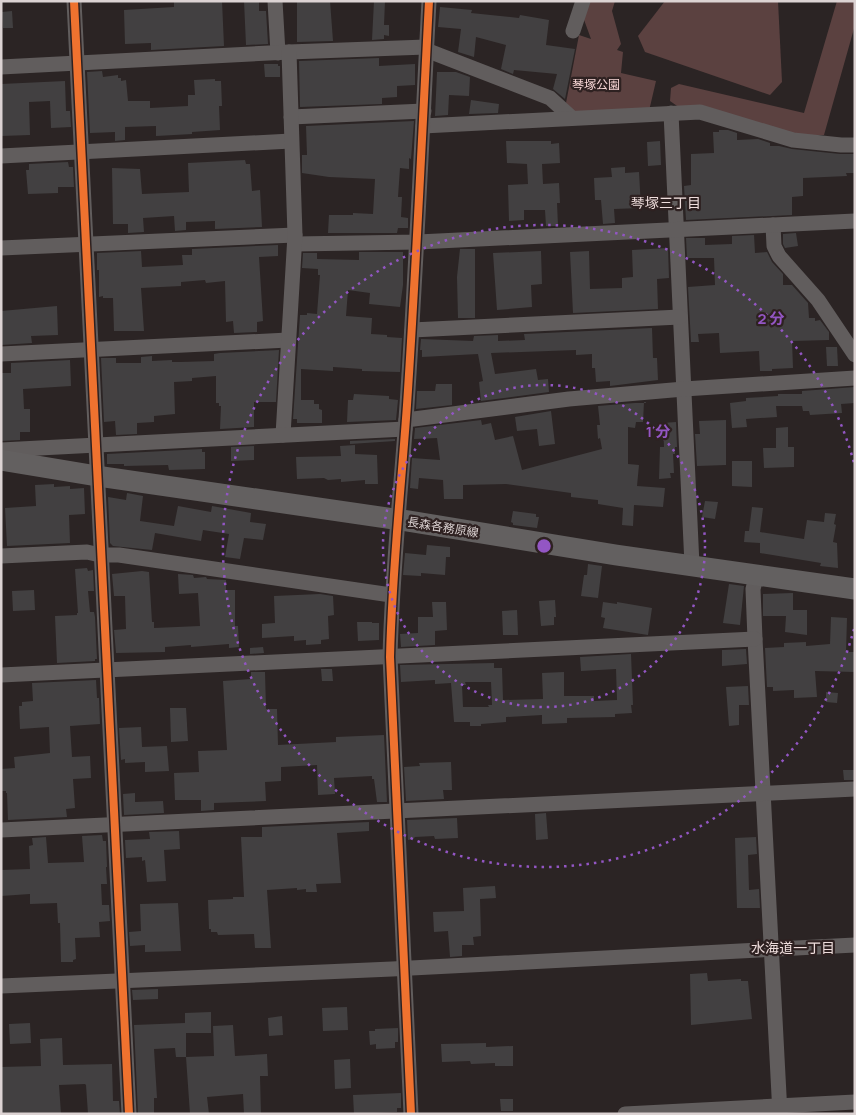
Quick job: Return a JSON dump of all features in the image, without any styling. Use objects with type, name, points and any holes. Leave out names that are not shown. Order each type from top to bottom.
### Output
[{"type":"main road","name":"長森各務原線","points":[[1,460],[97,476],[398,519],[616,555],[855,589]]},
{"type":"street","points":[[74,1],[129,1114]]},
{"type":"street","points":[[275,1],[284,52],[291,117],[295,240],[283,435]]},
{"type":"street","points":[[411,1114],[390,657],[391,594],[418,242],[429,1]]},
{"type":"street","points":[[574,31],[583,1]]},
{"type":"street","points":[[1,67],[284,52],[426,49],[550,98],[572,118]]},
{"type":"street","points":[[291,117],[572,118],[700,112],[793,140],[855,145]]},
{"type":"street","points":[[670,113],[692,565]]},
{"type":"street","points":[[1,156],[292,141]]},
{"type":"street","points":[[1,248],[295,240],[418,242],[855,221]]},
{"type":"street","points":[[774,225],[774,246],[780,256],[818,300],[855,355]]},
{"type":"street","points":[[412,330],[680,317]]},
{"type":"street","points":[[1,354],[288,340]]},
{"type":"street","points":[[1,450],[283,435],[405,424],[569,399],[684,389],[855,378]]},
{"type":"street","points":[[1,556],[87,552],[100,555],[119,555],[391,594]]},
{"type":"street","points":[[757,574],[753,589],[755,639],[780,1110]]},
{"type":"street","points":[[1,675],[755,639]]},
{"type":"street","points":[[1,830],[855,789]]},
{"type":"street","points":[[1,986],[855,945]]},
{"type":"street","points":[[625,1114],[780,1110],[855,1102]]},
{"type":"green space","name":"琴塚公園","points":[[588,1],[615,1],[612,11],[621,44],[617,50],[623,52],[621,73],[656,81],[649,111],[573,111],[566,103],[579,35],[591,39],[583,17]]},
{"type":"green space","points":[[665,1],[778,1],[782,82],[770,95],[645,52],[638,36]]},
{"type":"green space","points":[[837,1],[855,1],[855,25],[824,135],[794,136],[680,108],[670,101],[671,88],[679,84],[804,113]]},
{"type":"building","points":[[174,1],[222,1],[224,46],[151,50],[151,43],[125,44],[124,10],[174,7]]},
{"type":"building","points":[[244,1],[259,1],[259,11],[266,11],[268,44],[246,45]]},
{"type":"building","points":[[297,1],[330,1],[333,41],[297,42]]},
{"type":"building","points":[[374,1],[385,1],[384,25],[389,25],[389,36],[384,35],[384,39],[372,40]]},
{"type":"building","points":[[440,7],[472,10],[471,13],[519,18],[520,15],[549,20],[546,45],[575,49],[565,99],[553,89],[557,74],[514,70],[513,74],[501,69],[506,45],[476,37],[474,57],[458,52],[461,29],[438,27]]},
{"type":"building","points":[[12,11],[13,28],[3,28],[2,12]]},
{"type":"building","points":[[379,58],[379,66],[415,64],[415,85],[397,86],[397,97],[382,98],[382,104],[300,107],[299,61]]},
{"type":"building","points":[[264,64],[278,64],[280,66],[280,77],[265,77]]},
{"type":"building","points":[[102,71],[103,77],[118,75],[121,81],[126,80],[128,101],[150,101],[150,108],[188,106],[188,95],[195,95],[194,80],[215,79],[215,81],[221,81],[222,106],[219,106],[220,130],[156,136],[156,126],[125,127],[125,140],[115,141],[115,132],[90,133],[87,72]]},
{"type":"building","points":[[437,72],[456,72],[470,77],[469,96],[449,95],[448,115],[435,116]]},
{"type":"building","points":[[65,81],[66,111],[70,111],[71,127],[51,128],[50,101],[29,102],[30,135],[1,136],[1,84]]},
{"type":"building","points":[[471,100],[499,104],[498,113],[469,114]]},
{"type":"building","points":[[414,121],[409,169],[400,168],[398,197],[402,197],[401,217],[408,218],[408,228],[398,228],[397,233],[328,233],[329,215],[373,214],[375,179],[329,177],[302,173],[302,155],[307,155],[306,126]]},
{"type":"building","points":[[719,130],[737,133],[737,140],[758,139],[770,143],[770,146],[855,154],[855,173],[846,173],[847,176],[803,178],[803,196],[792,197],[792,215],[686,220],[684,186],[691,185],[691,154],[714,153],[713,132],[719,132]]},
{"type":"building","points":[[506,141],[551,141],[551,144],[559,143],[560,163],[542,164],[543,184],[559,183],[560,203],[557,203],[558,226],[546,226],[545,210],[524,210],[524,220],[509,221],[508,185],[528,184],[527,164],[507,163]]},
{"type":"building","points":[[660,141],[661,165],[648,166],[647,142]]},
{"type":"building","points":[[245,160],[246,164],[250,164],[252,191],[260,190],[262,227],[215,229],[215,221],[186,222],[186,230],[175,231],[174,216],[143,218],[144,232],[128,233],[128,224],[113,224],[112,168],[140,169],[142,194],[189,192],[188,163]]},
{"type":"building","points":[[68,162],[69,167],[73,167],[74,187],[58,187],[58,193],[28,194],[26,170],[29,170],[29,164]]},
{"type":"building","points":[[625,167],[625,173],[639,172],[641,208],[614,209],[615,223],[603,224],[601,200],[595,200],[594,178],[612,177],[611,168]]},
{"type":"building","points":[[796,233],[798,246],[785,248],[783,234]]},
{"type":"building","points":[[754,235],[755,253],[767,252],[772,262],[783,274],[783,285],[792,285],[808,303],[809,318],[815,318],[815,321],[820,320],[829,332],[829,340],[792,341],[793,368],[760,371],[759,351],[720,353],[719,333],[698,334],[699,342],[691,342],[688,287],[715,285],[714,258],[687,258],[686,238],[705,238],[705,245],[732,244],[732,236]]},
{"type":"building","points":[[278,245],[278,256],[259,257],[263,321],[257,322],[257,332],[234,333],[233,321],[226,322],[225,281],[206,283],[205,280],[181,282],[181,286],[141,288],[144,331],[114,331],[113,298],[99,297],[97,253],[141,251],[142,267],[183,265],[182,255],[192,255],[192,249]]},
{"type":"building","points":[[668,248],[669,278],[657,279],[658,309],[573,313],[570,252],[589,251],[590,289],[622,288],[622,278],[633,277],[632,250]]},
{"type":"building","points":[[460,249],[475,249],[475,318],[458,318],[457,277]]},
{"type":"building","points":[[541,251],[542,284],[531,285],[532,307],[497,310],[493,253]]},
{"type":"building","points":[[359,252],[403,252],[403,285],[400,307],[369,304],[370,293],[348,290],[346,316],[372,318],[371,334],[402,338],[400,372],[362,371],[362,369],[333,367],[333,371],[301,369],[301,400],[314,400],[314,404],[319,404],[319,409],[322,410],[322,423],[297,423],[297,419],[293,419],[300,315],[307,315],[307,313],[317,314],[320,275],[318,275],[318,269],[302,268],[303,253],[317,253],[317,259],[359,260]]},
{"type":"building","points":[[57,306],[58,335],[31,336],[32,343],[1,345],[1,311]]},
{"type":"building","points":[[652,328],[653,358],[657,358],[658,380],[610,386],[610,381],[596,382],[595,368],[592,368],[592,354],[576,355],[576,350],[491,353],[495,374],[536,369],[538,380],[548,379],[549,392],[481,401],[479,382],[483,381],[478,354],[422,357],[422,350],[420,350],[421,339],[473,341],[474,336],[498,335],[498,341],[525,340],[524,334]]},
{"type":"building","points":[[826,347],[837,347],[838,366],[827,366]]},
{"type":"building","points":[[279,350],[276,402],[254,402],[254,427],[220,429],[221,406],[219,406],[219,403],[216,403],[216,376],[192,378],[192,381],[174,382],[175,414],[154,416],[154,422],[137,423],[137,434],[116,435],[115,421],[104,422],[101,358],[116,358],[116,363],[141,363],[141,357],[152,356],[152,361],[214,361],[214,354]]},
{"type":"building","points":[[70,360],[71,386],[23,389],[24,409],[30,409],[30,432],[20,432],[20,440],[1,441],[1,373],[11,373],[11,363]]},
{"type":"building","points":[[436,384],[452,384],[452,405],[416,409],[417,391],[435,391]]},
{"type":"building","points":[[855,387],[855,403],[841,404],[842,413],[810,415],[809,411],[803,411],[802,406],[776,406],[777,417],[746,419],[747,427],[732,428],[730,403],[746,401],[746,398],[778,396],[778,394],[802,394],[802,391]]},
{"type":"building","points":[[354,394],[389,396],[389,399],[398,400],[396,420],[347,422],[348,400],[353,400]]},
{"type":"building","points":[[644,402],[643,422],[636,422],[635,428],[628,427],[628,464],[639,465],[637,486],[665,488],[663,507],[634,505],[633,526],[622,525],[623,508],[598,504],[598,500],[571,497],[571,493],[506,484],[463,485],[463,499],[444,499],[443,480],[419,478],[418,489],[410,488],[412,458],[440,460],[437,438],[414,439],[415,428],[481,420],[482,425],[491,423],[495,440],[513,436],[522,470],[602,449],[600,438],[598,439],[597,425],[600,425],[598,406]]},
{"type":"building","points":[[551,411],[555,444],[539,446],[537,429],[517,431],[515,417]]},
{"type":"building","points":[[726,420],[726,465],[697,466],[695,434],[700,434],[699,421]]},
{"type":"building","points":[[676,422],[677,447],[675,447],[675,454],[673,454],[674,473],[670,473],[671,478],[659,479],[660,447],[664,447],[663,423]]},
{"type":"building","points":[[788,427],[788,447],[794,447],[794,467],[764,468],[763,448],[776,448],[776,428]]},
{"type":"building","points":[[395,439],[395,441],[350,444],[350,441]]},
{"type":"building","points":[[355,445],[355,454],[377,455],[378,484],[365,484],[365,480],[341,482],[341,479],[297,479],[296,457],[341,456],[340,446]]},
{"type":"building","points":[[254,446],[254,460],[231,461],[231,447]]},
{"type":"building","points":[[202,449],[202,452],[205,452],[205,469],[169,470],[168,465],[124,466],[124,464],[107,464],[107,454]]},
{"type":"building","points":[[732,461],[752,461],[752,487],[732,486]]},
{"type":"building","points":[[54,484],[54,487],[70,486],[70,489],[84,488],[85,514],[69,515],[70,543],[7,546],[5,508],[36,506],[35,485]]},
{"type":"building","points":[[127,493],[143,496],[140,521],[174,526],[178,506],[211,512],[212,506],[251,513],[250,522],[266,524],[263,540],[244,538],[240,559],[225,557],[229,534],[203,530],[201,541],[155,533],[152,550],[113,546],[110,543],[108,497],[126,500]]},
{"type":"building","points":[[705,501],[718,502],[715,519],[702,517]]},
{"type":"building","points":[[752,507],[763,508],[760,532],[804,539],[807,520],[824,522],[825,513],[836,514],[833,542],[837,543],[838,568],[820,566],[821,563],[760,553],[760,543],[744,542],[745,531],[749,531]]},
{"type":"building","points":[[513,511],[536,514],[536,517],[539,517],[537,528],[513,525],[511,522]]},
{"type":"building","points":[[427,545],[450,547],[450,557],[446,557],[445,575],[421,573],[421,576],[403,575],[405,553],[426,555]]},
{"type":"building","points":[[588,564],[602,566],[598,598],[581,596],[584,575],[587,575]]},
{"type":"building","points":[[87,568],[88,571],[93,570],[94,591],[88,591],[90,612],[94,612],[95,617],[97,659],[95,661],[57,663],[55,616],[77,615],[75,569]]},
{"type":"building","points":[[149,572],[154,628],[200,626],[198,593],[179,594],[178,574],[193,575],[194,578],[206,577],[207,579],[226,580],[226,590],[235,590],[235,626],[238,626],[239,647],[229,648],[229,644],[191,647],[191,645],[165,647],[165,652],[116,653],[114,630],[126,629],[125,596],[114,596],[112,574]]},
{"type":"building","points":[[729,584],[744,586],[740,625],[723,623]]},
{"type":"building","points":[[34,590],[35,610],[13,611],[12,591]]},
{"type":"building","points":[[793,593],[793,610],[807,610],[807,635],[785,632],[786,616],[763,616],[763,594]]},
{"type":"building","points":[[320,594],[333,596],[334,615],[328,616],[329,639],[321,640],[321,644],[306,645],[306,640],[294,641],[294,636],[262,638],[262,624],[275,623],[274,596]]},
{"type":"building","points":[[555,600],[556,617],[554,617],[554,625],[541,626],[539,601]]},
{"type":"building","points":[[432,602],[446,602],[447,630],[435,631],[435,645],[401,647],[400,634],[418,633],[418,617],[433,617]]},
{"type":"building","points":[[603,602],[617,604],[617,602],[652,608],[648,635],[603,628],[605,618],[601,617]]},
{"type":"building","points":[[517,610],[518,635],[503,635],[502,611]]},
{"type":"building","points":[[831,617],[847,618],[846,652],[855,652],[855,672],[815,671],[817,697],[794,698],[794,690],[773,691],[773,687],[767,687],[765,648],[784,647],[784,643],[806,642],[806,646],[830,644]]},
{"type":"building","points":[[357,622],[379,623],[379,640],[358,641]]},
{"type":"building","points":[[263,647],[264,653],[250,654],[250,648]]},
{"type":"building","points":[[746,649],[747,664],[722,666],[722,650]]},
{"type":"building","points":[[631,654],[632,713],[615,714],[615,717],[567,718],[567,723],[542,724],[542,715],[506,717],[506,722],[470,726],[470,722],[454,722],[451,683],[435,684],[435,680],[401,682],[400,665],[494,663],[494,668],[502,668],[503,700],[543,699],[542,673],[564,672],[564,696],[594,696],[594,701],[617,700],[616,669],[581,671],[580,657]],"holes":[[[465,682],[491,682],[492,705],[488,705],[489,707],[463,707],[462,685],[466,685]]]},
{"type":"building","points":[[321,669],[332,669],[333,681],[322,681]]},
{"type":"building","points":[[251,672],[265,672],[266,709],[277,709],[278,745],[336,742],[336,737],[384,735],[387,802],[377,802],[372,776],[334,778],[335,794],[318,795],[317,765],[281,767],[281,781],[265,782],[266,801],[214,803],[214,810],[201,811],[201,800],[175,800],[174,773],[199,772],[198,751],[227,750],[223,681],[251,679]]},
{"type":"building","points":[[96,680],[100,724],[70,726],[72,757],[90,756],[91,778],[73,779],[75,808],[66,809],[67,817],[8,820],[7,793],[6,791],[1,791],[1,769],[15,768],[14,757],[50,753],[49,727],[20,729],[19,706],[22,706],[22,702],[33,701],[32,683]]},
{"type":"building","points":[[748,686],[749,705],[739,705],[739,725],[729,726],[726,687]]},
{"type":"building","points":[[826,692],[838,693],[837,703],[826,702]]},
{"type":"building","points":[[170,708],[186,708],[188,741],[171,742]]},
{"type":"building","points":[[141,727],[142,747],[167,746],[169,771],[145,772],[145,762],[125,763],[125,759],[121,760],[119,728]]},
{"type":"building","points":[[451,762],[452,790],[443,790],[444,799],[406,801],[404,767],[420,766],[419,763]]},
{"type":"building","points":[[843,770],[854,770],[854,780],[844,780]]},
{"type":"building","points":[[135,793],[135,802],[163,801],[164,813],[124,815],[123,794]]},
{"type":"building","points":[[546,813],[548,839],[536,840],[535,814]]},
{"type":"building","points":[[457,818],[458,838],[435,839],[434,836],[415,837],[408,840],[407,820]]},
{"type":"building","points":[[369,822],[369,831],[337,833],[341,883],[316,884],[317,892],[306,892],[306,889],[297,890],[297,888],[267,890],[271,948],[255,948],[254,934],[218,935],[217,932],[211,932],[211,929],[209,929],[208,900],[244,897],[241,837],[262,837],[262,827]]},
{"type":"building","points":[[179,831],[180,849],[164,850],[166,881],[147,882],[145,860],[142,861],[142,857],[126,858],[125,840],[150,839],[149,832]]},
{"type":"building","points":[[102,835],[103,841],[106,841],[107,884],[101,884],[102,905],[109,905],[110,921],[99,922],[100,937],[75,938],[76,959],[73,962],[61,962],[60,923],[58,923],[57,903],[30,904],[30,894],[1,896],[1,870],[30,869],[29,846],[33,845],[32,838],[46,837],[48,863],[84,862],[82,836]]},
{"type":"building","points":[[756,837],[757,854],[748,855],[749,890],[759,889],[760,908],[737,908],[735,838]]},
{"type":"building","points":[[495,886],[496,898],[480,899],[481,936],[473,937],[474,945],[462,945],[462,956],[450,957],[448,931],[434,932],[433,912],[464,911],[463,888]]},
{"type":"building","points":[[178,903],[181,951],[145,952],[145,945],[130,946],[129,932],[141,931],[140,904]]},
{"type":"building","points":[[707,973],[708,981],[741,979],[741,981],[748,981],[752,1019],[691,1025],[690,974]]},
{"type":"building","points":[[158,989],[158,999],[133,1000],[132,990]]},
{"type":"building","points":[[347,1007],[348,1030],[323,1031],[322,1008]]},
{"type":"building","points":[[211,1012],[211,1033],[186,1033],[186,1057],[176,1057],[175,1048],[154,1049],[157,1098],[154,1098],[154,1114],[138,1114],[134,1025],[185,1023],[185,1013]]},
{"type":"building","points":[[282,1016],[283,1035],[269,1036],[268,1018]]},
{"type":"building","points":[[30,1023],[31,1043],[10,1044],[9,1024]]},
{"type":"building","points":[[233,1025],[235,1056],[267,1054],[268,1076],[260,1076],[261,1114],[244,1114],[243,1094],[207,1097],[209,1114],[190,1114],[186,1057],[214,1056],[213,1026]]},
{"type":"building","points":[[398,1028],[398,1042],[395,1042],[395,1048],[376,1049],[376,1044],[370,1045],[369,1031]]},
{"type":"building","points":[[62,1038],[63,1065],[112,1064],[113,1101],[119,1101],[120,1114],[88,1114],[85,1084],[59,1085],[61,1114],[1,1114],[1,1067],[41,1066],[40,1039]]},
{"type":"building","points":[[486,1043],[486,1047],[513,1046],[513,1066],[495,1066],[495,1063],[471,1064],[470,1061],[442,1062],[441,1044]]},
{"type":"building","points":[[350,1059],[351,1088],[335,1089],[334,1060]]},
{"type":"building","points":[[401,1093],[401,1108],[397,1108],[397,1112],[354,1114],[353,1095]]},
{"type":"building","points":[[500,1099],[513,1099],[513,1111],[501,1111]]},
{"type":"cycle path","points":[[74,1],[129,1114]]},
{"type":"cycle path","points":[[411,1114],[390,657],[407,405],[429,1]]},
{"type":"district","name":"琴塚三丁目","points":[[666,202]]},
{"type":"district","name":"水海道一丁目","points":[[793,947]]}]
